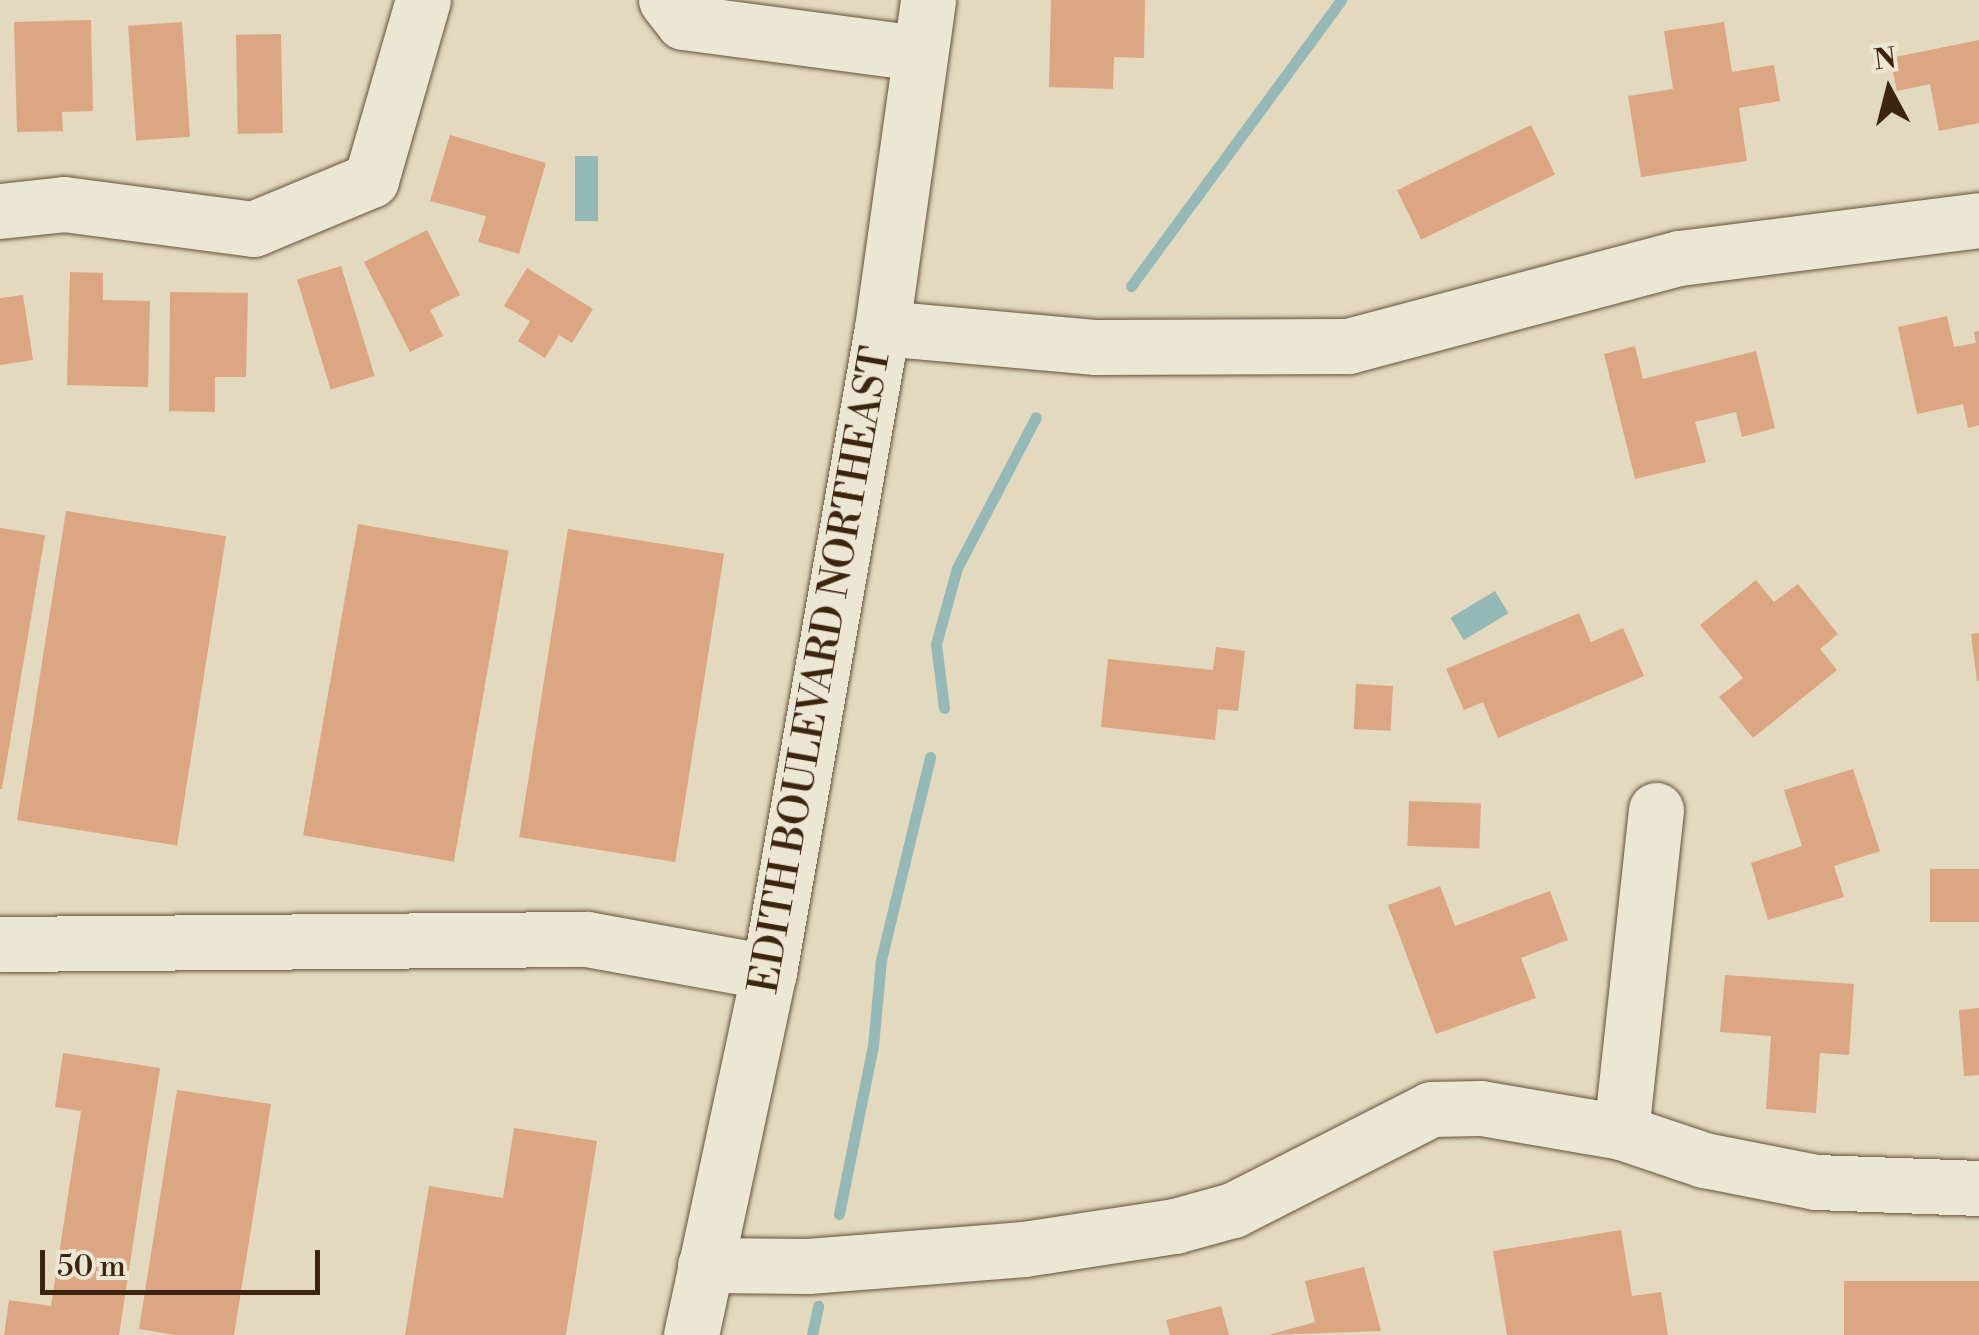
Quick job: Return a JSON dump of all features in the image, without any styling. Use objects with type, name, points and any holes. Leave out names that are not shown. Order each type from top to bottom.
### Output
[{"type":"street","points":[[0,211],[64,204],[253,229],[370,180],[423,0]]},
{"type":"street","points":[[666,0],[684,22],[920,53]]},
{"type":"street","name":"EDITH BOULEVARD NORTHEAST","points":[[691,1335],[769,972],[882,328],[928,0]]},
{"type":"street","points":[[882,328],[1096,346],[1348,346],[1680,258],[1979,220]]},
{"type":"street","points":[[1621,1132],[1656,810]]},
{"type":"street","points":[[0,944],[587,938],[769,972]]},
{"type":"street","points":[[705,1265],[808,1266],[1024,1250],[1176,1226],[1233,1210],[1430,1109],[1481,1108],[1621,1132],[1704,1160],[1816,1182],[1979,1188]]},
{"type":"water","points":[[575,156],[598,156],[598,221],[575,221]]},
{"type":"water","points":[[1495,591],[1508,613],[1464,640],[1450,618]]},
{"type":"building","points":[[1051,0],[1145,0],[1144,58],[1114,57],[1113,89],[1049,87]]},
{"type":"building","points":[[91,20],[93,111],[62,112],[63,131],[17,132],[14,22]]},
{"type":"building","points":[[182,22],[190,137],[136,140],[128,26]]},
{"type":"building","points":[[1724,22],[1732,72],[1774,65],[1780,101],[1739,108],[1747,161],[1641,177],[1628,96],[1673,89],[1664,31]]},
{"type":"building","points":[[281,34],[283,133],[238,134],[236,35]]},
{"type":"building","points":[[1979,40],[1979,123],[1939,131],[1930,84],[1897,91],[1890,58]]},
{"type":"building","points":[[1531,125],[1555,174],[1421,240],[1397,190]]},
{"type":"building","points":[[450,135],[546,163],[519,254],[478,242],[486,216],[430,201]]},
{"type":"building","points":[[427,230],[460,295],[430,310],[443,336],[410,352],[364,262]]},
{"type":"building","points":[[341,266],[375,376],[331,389],[297,279]]},
{"type":"building","points":[[527,268],[593,309],[572,343],[559,335],[545,358],[518,341],[530,321],[504,306]]},
{"type":"building","points":[[70,272],[103,273],[103,300],[150,301],[148,387],[67,385]]},
{"type":"building","points":[[170,292],[248,293],[246,377],[215,377],[215,412],[169,411]]},
{"type":"building","points":[[23,295],[33,360],[0,365],[0,298]]},
{"type":"building","points":[[1947,316],[1954,347],[1976,343],[1974,332],[1979,331],[1979,425],[1968,428],[1963,404],[1917,414],[1898,327]]},
{"type":"building","points":[[1635,346],[1643,379],[1756,351],[1775,428],[1742,437],[1736,412],[1695,422],[1706,462],[1635,479],[1604,354]]},
{"type":"building","points":[[66,511],[226,536],[177,845],[17,820]]},
{"type":"building","points":[[358,524],[509,551],[454,862],[303,835]]},
{"type":"building","points":[[0,528],[45,535],[2,789],[0,789]]},
{"type":"building","points":[[568,529],[724,554],[675,862],[519,837]]},
{"type":"building","points":[[1756,580],[1774,602],[1798,584],[1838,634],[1820,649],[1837,670],[1753,738],[1719,697],[1743,678],[1700,625]]},
{"type":"building","points":[[1579,613],[1591,642],[1623,628],[1644,676],[1498,738],[1483,702],[1464,710],[1446,669]]},
{"type":"building","points":[[1979,633],[1979,681],[1977,681],[1971,634]]},
{"type":"building","points":[[1216,647],[1245,651],[1238,711],[1218,709],[1215,740],[1101,727],[1108,659],[1213,670]]},
{"type":"building","points":[[1356,684],[1393,686],[1391,731],[1354,729]]},
{"type":"building","points":[[1853,769],[1880,851],[1834,866],[1844,897],[1768,920],[1751,863],[1802,846],[1784,790]]},
{"type":"building","points":[[1409,801],[1481,804],[1479,848],[1407,846]]},
{"type":"building","points":[[1930,869],[1979,869],[1979,922],[1930,922]]},
{"type":"building","points":[[1440,886],[1455,926],[1550,891],[1568,940],[1521,958],[1536,998],[1436,1034],[1388,905]]},
{"type":"building","points":[[1725,975],[1854,984],[1849,1055],[1820,1053],[1816,1113],[1766,1109],[1771,1036],[1720,1032]]},
{"type":"building","points":[[1979,1008],[1979,1075],[1964,1076],[1959,1010]]},
{"type":"building","points":[[63,1053],[160,1068],[119,1335],[4,1335],[9,1300],[51,1306],[81,1111],[55,1107]]},
{"type":"building","points":[[177,1090],[271,1104],[234,1335],[175,1335],[139,1329]]},
{"type":"building","points":[[514,1128],[597,1141],[566,1335],[405,1335],[429,1186],[503,1198]]},
{"type":"building","points":[[1621,1230],[1632,1296],[1661,1292],[1668,1335],[1507,1335],[1493,1251]]},
{"type":"building","points":[[1364,1267],[1381,1331],[1268,1335],[1315,1322],[1305,1281]]},
{"type":"building","points":[[1844,1281],[1979,1281],[1979,1335],[1844,1335]]},
{"type":"building","points":[[1221,1306],[1229,1335],[1170,1335],[1166,1320]]},
{"type":"waterway","points":[[1131,286],[1341,0]]},
{"type":"waterway","points":[[944,708],[936,644],[957,568],[1036,417]]},
{"type":"waterway","points":[[839,1214],[873,1046],[881,960],[930,757]]},
{"type":"waterway","points":[[812,1335],[818,1306]]}]
